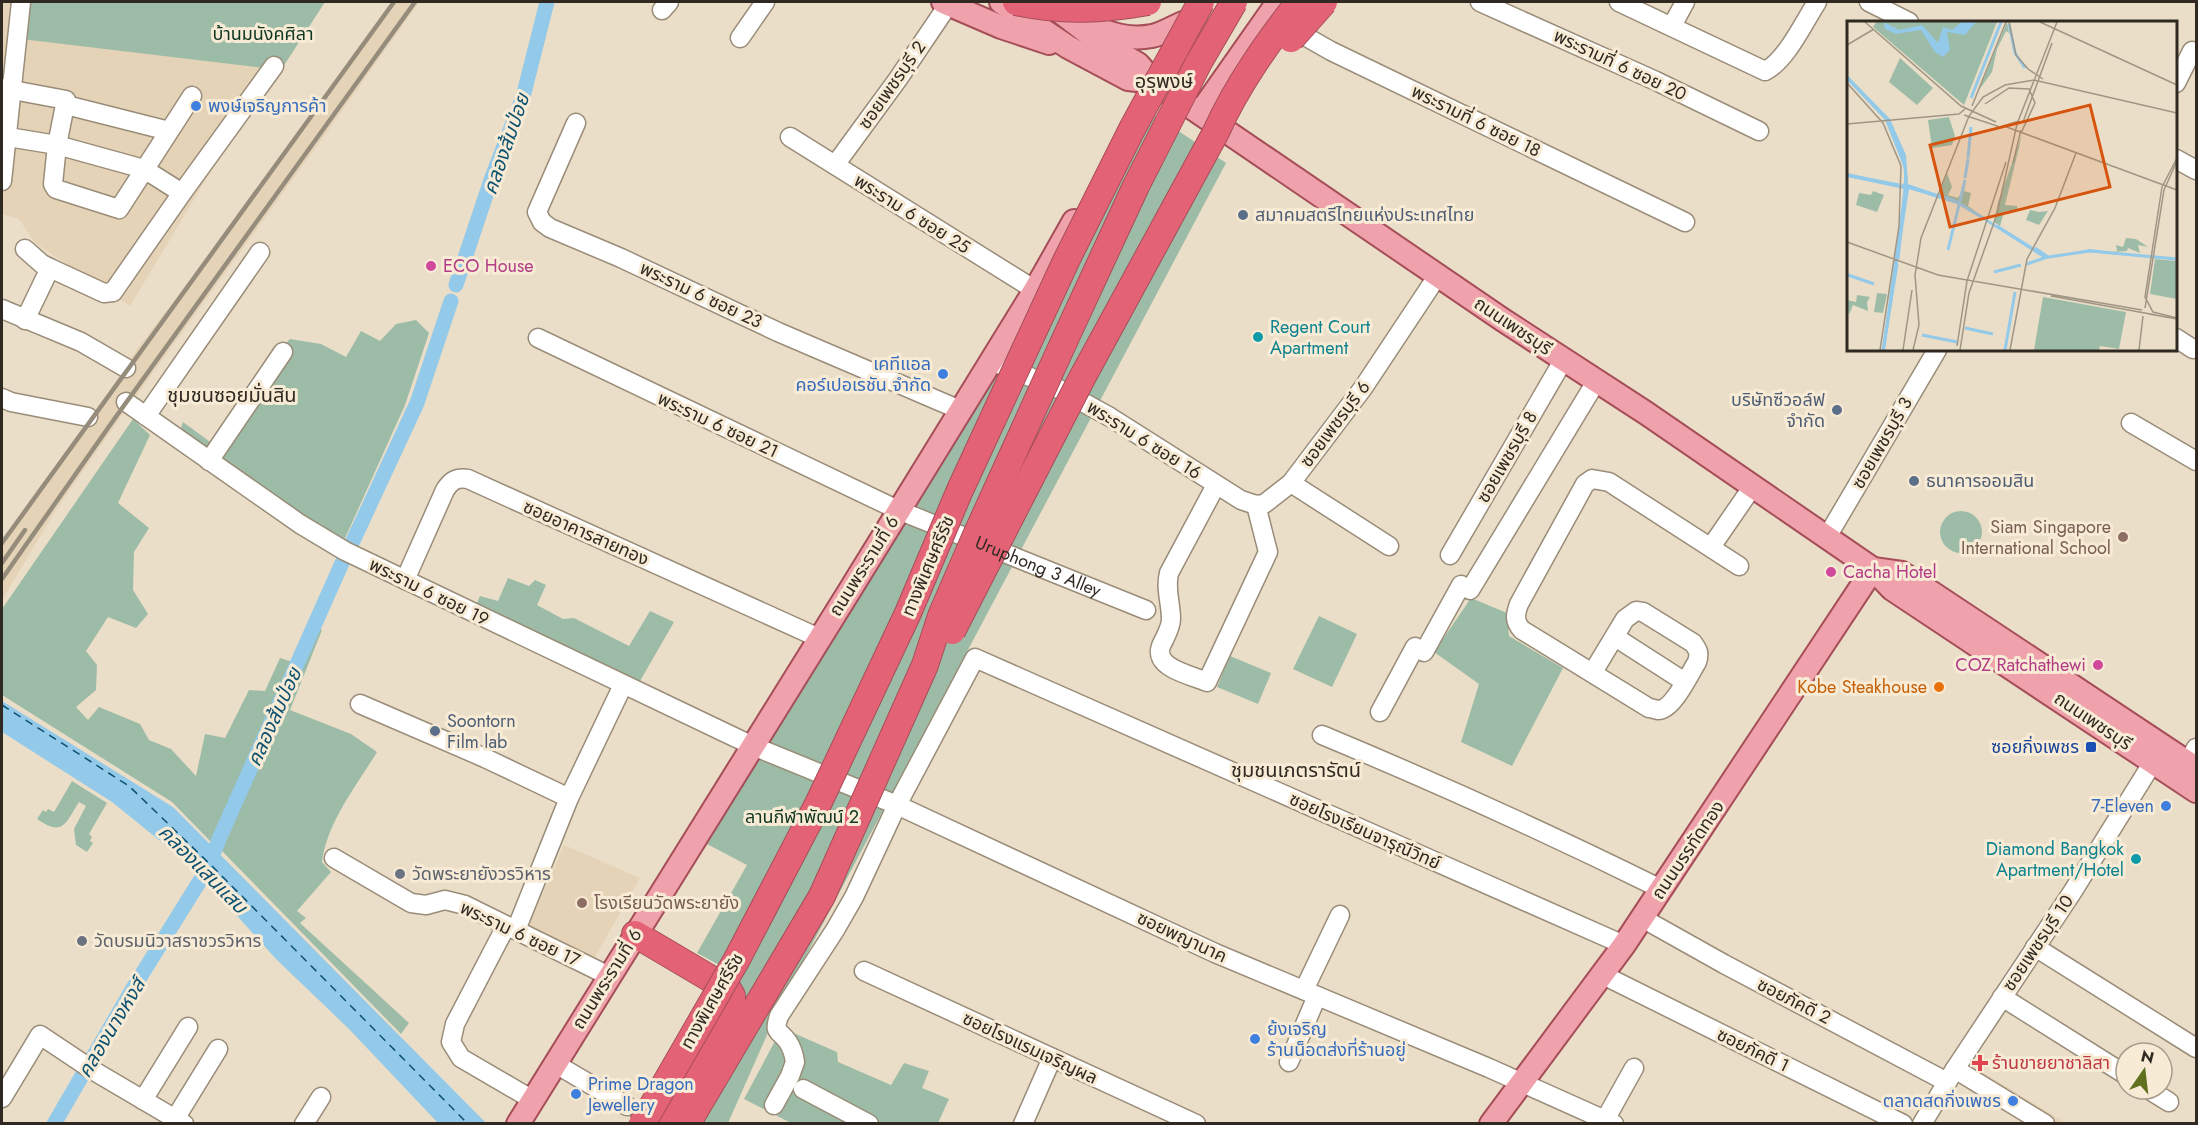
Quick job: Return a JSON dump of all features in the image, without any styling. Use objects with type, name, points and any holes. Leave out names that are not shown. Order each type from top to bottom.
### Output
[{"type":"highway","points":[[1017,2],[1043,8],[1080,10],[1152,2]]},
{"type":"highway","name":"ทางพิเศษศรีรัช","points":[[634,1115],[737,959],[818,804],[908,614],[960,490],[1066,261],[1132,129],[1202,2]]},
{"type":"highway","name":"ทางพิเศษศรีรัช","points":[[673,1122],[822,896],[925,665],[941,616],[977,533],[1136,186],[1199,62],[1234,2]]},
{"type":"highway","points":[[925,665],[956,625],[1210,123],[1227,106],[1299,2]]},
{"type":"highway","points":[[1210,123],[1235,111],[1299,29],[1324,2]]},
{"type":"highway","points":[[635,934],[728,990],[732,996],[732,1010],[673,1122]]},
{"type":"main road","name":"ถนนเพชรบุรี","points":[[1001,2],[1068,47],[1128,79],[1154,82]]},
{"type":"main road","points":[[1037,2],[1097,40]]},
{"type":"main road","name":"ถนนเพชรบุรี","points":[[1046,2],[1097,40],[1138,64],[1154,82],[1210,123],[1753,486],[1874,569],[1892,589],[2196,791]]},
{"type":"main road","points":[[1057,2],[1102,31],[1132,37],[1153,36],[1183,23]]},
{"type":"main road","name":"ถนนพระรามที่ 6","points":[[518,1124],[1035,290],[1154,82],[1183,23],[1197,2]]},
{"type":"main road","name":"ถนนเพชรบุรี","points":[[945,3],[1040,41],[1068,47]]},
{"type":"main road","points":[[1210,123],[1218,87],[1274,8]]},
{"type":"main road","name":"ถนนเพชรบุรี","points":[[1874,569],[1902,573],[2194,759]]},
{"type":"main road","name":"ถนนบรรทัดทอง","points":[[1491,1124],[1624,945],[1874,569]]},
{"type":"street","points":[[2,181],[6,89],[21,2]]},
{"type":"street","points":[[740,38],[765,2]]},
{"type":"street","name":"พระรามที่ 6 ซอย 20","points":[[1480,2],[1759,130]]},
{"type":"street","points":[[1619,2],[1765,71],[1777,63],[1817,2]]},
{"type":"street","points":[[1672,26],[1685,2]]},
{"type":"street","points":[[1869,2],[1907,21]]},
{"type":"street","name":"ซอยเพชรบุรี 2","points":[[835,165],[898,79],[945,3]]},
{"type":"street","name":"พระรามที่ 6 ซอย 18","points":[[1274,8],[1331,51],[1685,222]]},
{"type":"street","points":[[2177,79],[2192,51]]},
{"type":"street","points":[[25,249],[50,268],[104,294],[113,292],[274,66]]},
{"type":"street","points":[[6,89],[65,99],[66,105],[57,145],[53,184],[56,189],[119,209],[192,96]]},
{"type":"street","points":[[66,105],[168,131]]},
{"type":"street","name":"พระราม 6 ซอย 23","points":[[576,123],[537,212],[542,222],[549,228],[621,258],[787,336],[960,410]]},
{"type":"street","points":[[4,137],[57,145],[144,169],[182,193]]},
{"type":"street","name":"พระราม 6 ซอย 25","points":[[790,137],[1035,290]]},
{"type":"street","points":[[2177,160],[2196,170]]},
{"type":"street","points":[[146,416],[260,252]]},
{"type":"street","points":[[26,320],[50,268]]},
{"type":"street","name":"ซอยเพชรบุรี 6","points":[[1291,483],[1363,388],[1438,275]]},
{"type":"street","points":[[2,309],[81,342],[126,368]]},
{"type":"street","name":"พระราม 6 ซอย 21","points":[[538,338],[898,510]]},
{"type":"street","points":[[2177,339],[2193,349]]},
{"type":"street","name":"ซอยเพชรบุรี 3","points":[[1827,537],[1935,351]]},
{"type":"street","points":[[209,461],[283,352]]},
{"type":"street","name":"ซอยเพชรบุรี 8","points":[[1450,555],[1564,359]]},
{"type":"street","name":"พระราม 6 ซอย 16","points":[[991,361],[1057,388],[1110,417],[1241,500],[1256,505]]},
{"type":"street","points":[[1380,712],[1415,647],[1424,651],[1461,585],[1470,590],[1596,380]]},
{"type":"street","points":[[2,398],[88,417]]},
{"type":"street","name":"พระราม 6 ซอย 19","points":[[126,402],[300,524],[345,551],[753,746]]},
{"type":"street","points":[[2131,423],[2196,461]]},
{"type":"street","name":"ซอยอาคารสายทอง","points":[[405,580],[445,490],[450,483],[460,478],[468,479],[819,638]]},
{"type":"street","points":[[1593,672],[1625,619],[1635,611],[1643,612],[1693,643],[1699,655],[1672,701],[1666,708],[1658,710],[1649,708],[1517,625],[1515,618],[1519,604],[1585,484],[1592,479],[1609,482],[1739,566]]},
{"type":"street","points":[[1216,485],[1169,573],[1166,584],[1170,625],[1159,652],[1160,658],[1166,664],[1207,682],[1268,552],[1256,505],[1273,499],[1291,483],[1389,546]]},
{"type":"street","points":[[1711,548],[1753,486]]},
{"type":"street","name":"Uruphong 3 Alley","points":[[898,510],[1146,610]]},
{"type":"street","points":[[1615,637],[1685,682]]},
{"type":"street","name":"ซอยโรงเรียนจารุณีวิทย์","points":[[897,805],[975,658],[1624,945]]},
{"type":"street","points":[[532,1101],[461,1058],[451,1041],[455,1024],[511,928],[623,685]]},
{"type":"street","points":[[360,704],[485,758],[569,798]]},
{"type":"street","points":[[1322,735],[1426,778],[1566,842],[1661,889]]},
{"type":"street","name":"ซอยพญานาค","points":[[753,746],[897,805],[1215,953],[1430,1042],[1610,1122]]},
{"type":"street","name":"ซอยเพชรบุรี 10","points":[[1922,1124],[2002,997],[2073,891],[2153,762]]},
{"type":"street","points":[[774,1105],[795,1062],[787,1041],[777,1031],[779,1016],[849,907],[897,805]]},
{"type":"street","name":"พระราม 6 ซอย 17","points":[[334,858],[411,903],[426,905],[445,900],[459,903],[609,976]]},
{"type":"street","points":[[1290,1062],[1310,993],[1340,915]]},
{"type":"street","name":"ซอยภัคดี 2","points":[[1642,918],[1724,964],[1951,1076]]},
{"type":"street","points":[[2035,947],[2196,1048]]},
{"type":"street","name":"ซอยโรงแรมเจริญผล","points":[[864,971],[1196,1124]]},
{"type":"street","name":"ซอยภัคดี 1","points":[[1603,975],[1903,1124]]},
{"type":"street","points":[[2002,997],[2114,1067]]},
{"type":"street","points":[[143,1100],[188,1028]]},
{"type":"street","points":[[2,1098],[40,1035],[87,1067],[179,1121],[218,1049]]},
{"type":"street","points":[[1023,1124],[1052,1058]]},
{"type":"street","points":[[554,1063],[634,1115]]},
{"type":"street","points":[[1610,1122],[1634,1068]]},
{"type":"street","points":[[1951,1076],[2045,1124]]},
{"type":"street","points":[[803,1089],[869,1124]]},
{"type":"street","points":[[304,1124],[321,1097]]},
{"type":"shaded area","points":[[2,2],[25,2],[274,66],[130,306],[35,243],[19,219],[2,214]]},
{"type":"shaded area","points":[[391,2],[419,2],[118,421],[56,510],[2,600],[2,544],[30,500],[98,408],[137,349],[193,276]]},
{"type":"shaded area","name":"โรงเรียนวัดพระยายัง","points":[[564,845],[640,878],[595,957],[528,928]]},
{"type":"shaded area","name":"ตลาดสดกิ่งเพชร","points":[[1969,1064],[2066,1123],[2033,1123],[1959,1079]]},
{"type":"green space","name":"บ้านมนังคศิลา","points":[[25,2],[325,2],[281,70],[21,39]]},
{"type":"green space","name":"ลานกีฬาพัฒน์ 2","points":[[1149,111],[1226,163],[783,999],[728,1123],[627,1124],[723,967],[697,953],[747,865],[707,844],[997,368]]},
{"type":"green space","points":[[416,320],[429,333],[405,405],[342,545],[179,434],[183,422],[217,447],[271,359],[290,339],[321,344],[346,357],[361,331],[380,341],[396,324]]},
{"type":"green space","points":[[133,419],[150,435],[118,503],[149,528],[134,552],[133,590],[148,614],[136,628],[108,617],[86,651],[97,665],[96,690],[76,707],[88,720],[99,707],[140,724],[149,740],[171,749],[196,776],[205,734],[225,738],[249,690],[265,691],[280,658],[293,662],[213,844],[172,802],[2,695],[2,609]]},
{"type":"green space","points":[[1961,511],[1976,517],[1982,532],[1976,547],[1961,553],[1946,547],[1940,532],[1946,517]]},
{"type":"green space","points":[[508,578],[529,586],[535,580],[546,585],[537,605],[563,619],[574,618],[629,646],[650,611],[674,622],[636,688],[474,610],[480,596],[498,601]]},
{"type":"green space","points":[[1471,598],[1507,613],[1509,636],[1563,668],[1512,766],[1461,742],[1479,684],[1434,652]]},
{"type":"green space","points":[[1319,616],[1357,634],[1332,687],[1293,669]]},
{"type":"green space","points":[[315,627],[322,630],[290,710],[351,734],[377,752],[344,804],[330,833],[322,862],[331,872],[297,911],[306,918],[300,923],[409,1023],[401,1034],[217,846]]},
{"type":"green space","points":[[1230,656],[1271,673],[1258,704],[1217,687]]},
{"type":"green space","points":[[72,781],[107,803],[89,834],[92,837],[90,841],[93,843],[87,852],[76,845],[74,829],[86,806],[79,802],[66,822],[58,827],[37,819],[43,810],[46,812],[48,809],[54,812]]},
{"type":"green space","points":[[782,1028],[837,1052],[838,1062],[891,1085],[904,1063],[929,1071],[922,1088],[949,1099],[938,1123],[882,1123],[802,1082],[857,1123],[793,1124],[744,1099]]},
{"type":"water","name":"คลองแสนแสบ","points":[[2,701],[173,807],[486,1123],[438,1123],[349,1029],[276,959],[195,869],[112,802],[2,732]]},
{"type":"waterway","name":"คลองส้มป่อย","points":[[456,285],[491,180],[523,97],[547,2]]},
{"type":"waterway","name":"คลองส้มป่อย","points":[[353,541],[417,403],[451,301]]},
{"type":"waterway","name":"คลองส้มป่อย","points":[[54,1124],[132,990],[206,871],[342,563]]},
{"type":"ferry route","points":[[2,705],[129,786],[213,867],[468,1124]]},
{"type":"railway","points":[[2,543],[394,2]]},
{"type":"railway","points":[[2,579],[115,418],[415,2]]},
{"type":"railway","points":[[2,563],[25,530]]},
{"type":"place","name":"พงษ์เจริญการค้า","points":[[196,106]]},
{"type":"place","name":"สมาคมสตรีไทยแห่งประเทศไทย","points":[[1243,215]]},
{"type":"place","name":"ECO House","points":[[431,266]]},
{"type":"place","name":"Regent Court Apartment","points":[[1258,337]]},
{"type":"place","name":"เคทีแอล คอร์เปอเรชัน จำกัด","points":[[943,374]]},
{"type":"place","name":"บริษัทซีวอล์ฟ จำกัด","points":[[1837,410]]},
{"type":"place","name":"ธนาคารออมสิน","points":[[1914,481]]},
{"type":"place","name":"Siam Singapore International School","points":[[2123,537]]},
{"type":"place","name":"Cacha Hotel","points":[[1831,572]]},
{"type":"place","name":"COZ Ratchathewi","points":[[2098,665]]},
{"type":"place","name":"Kobe Steakhouse","points":[[1939,687]]},
{"type":"place","name":"Soontorn Film lab","points":[[435,731]]},
{"type":"place","name":"ซอยกิ่งเพชร","points":[[2091,747]]},
{"type":"place","name":"7-Eleven","points":[[2166,806]]},
{"type":"place","name":"Diamond Bangkok Apartment/Hotel","points":[[2136,859]]},
{"type":"place","name":"วัดพระยายังวรวิหาร","points":[[400,874]]},
{"type":"place","name":"โรงเรียนวัดพระยายัง","points":[[582,903]]},
{"type":"place","name":"วัดบรมนิวาสราชวรวิหาร","points":[[82,941]]},
{"type":"place","name":"ย้งเจริญ ร้านน็อตส่งที่ร้านอยู่","points":[[1255,1039]]},
{"type":"place","name":"ร้านขายยาชาลิสา","points":[[1980,1063]]},
{"type":"place","name":"Prime Dragon Jewellery","points":[[576,1094]]},
{"type":"place","name":"ตลาดสดกิ่งเพชร","points":[[2013,1101]]},
{"type":"district","name":"อุรุพงษ์","points":[[1164,81]]},
{"type":"district","name":"ชุมชนซอยมั่นสิน","points":[[232,395]]},
{"type":"district","name":"ชุมชนเภตรารัตน์","points":[[1296,770]]},
{"type":"water label","name":"คลองนางหงส์","points":[[111,1028]]}]
